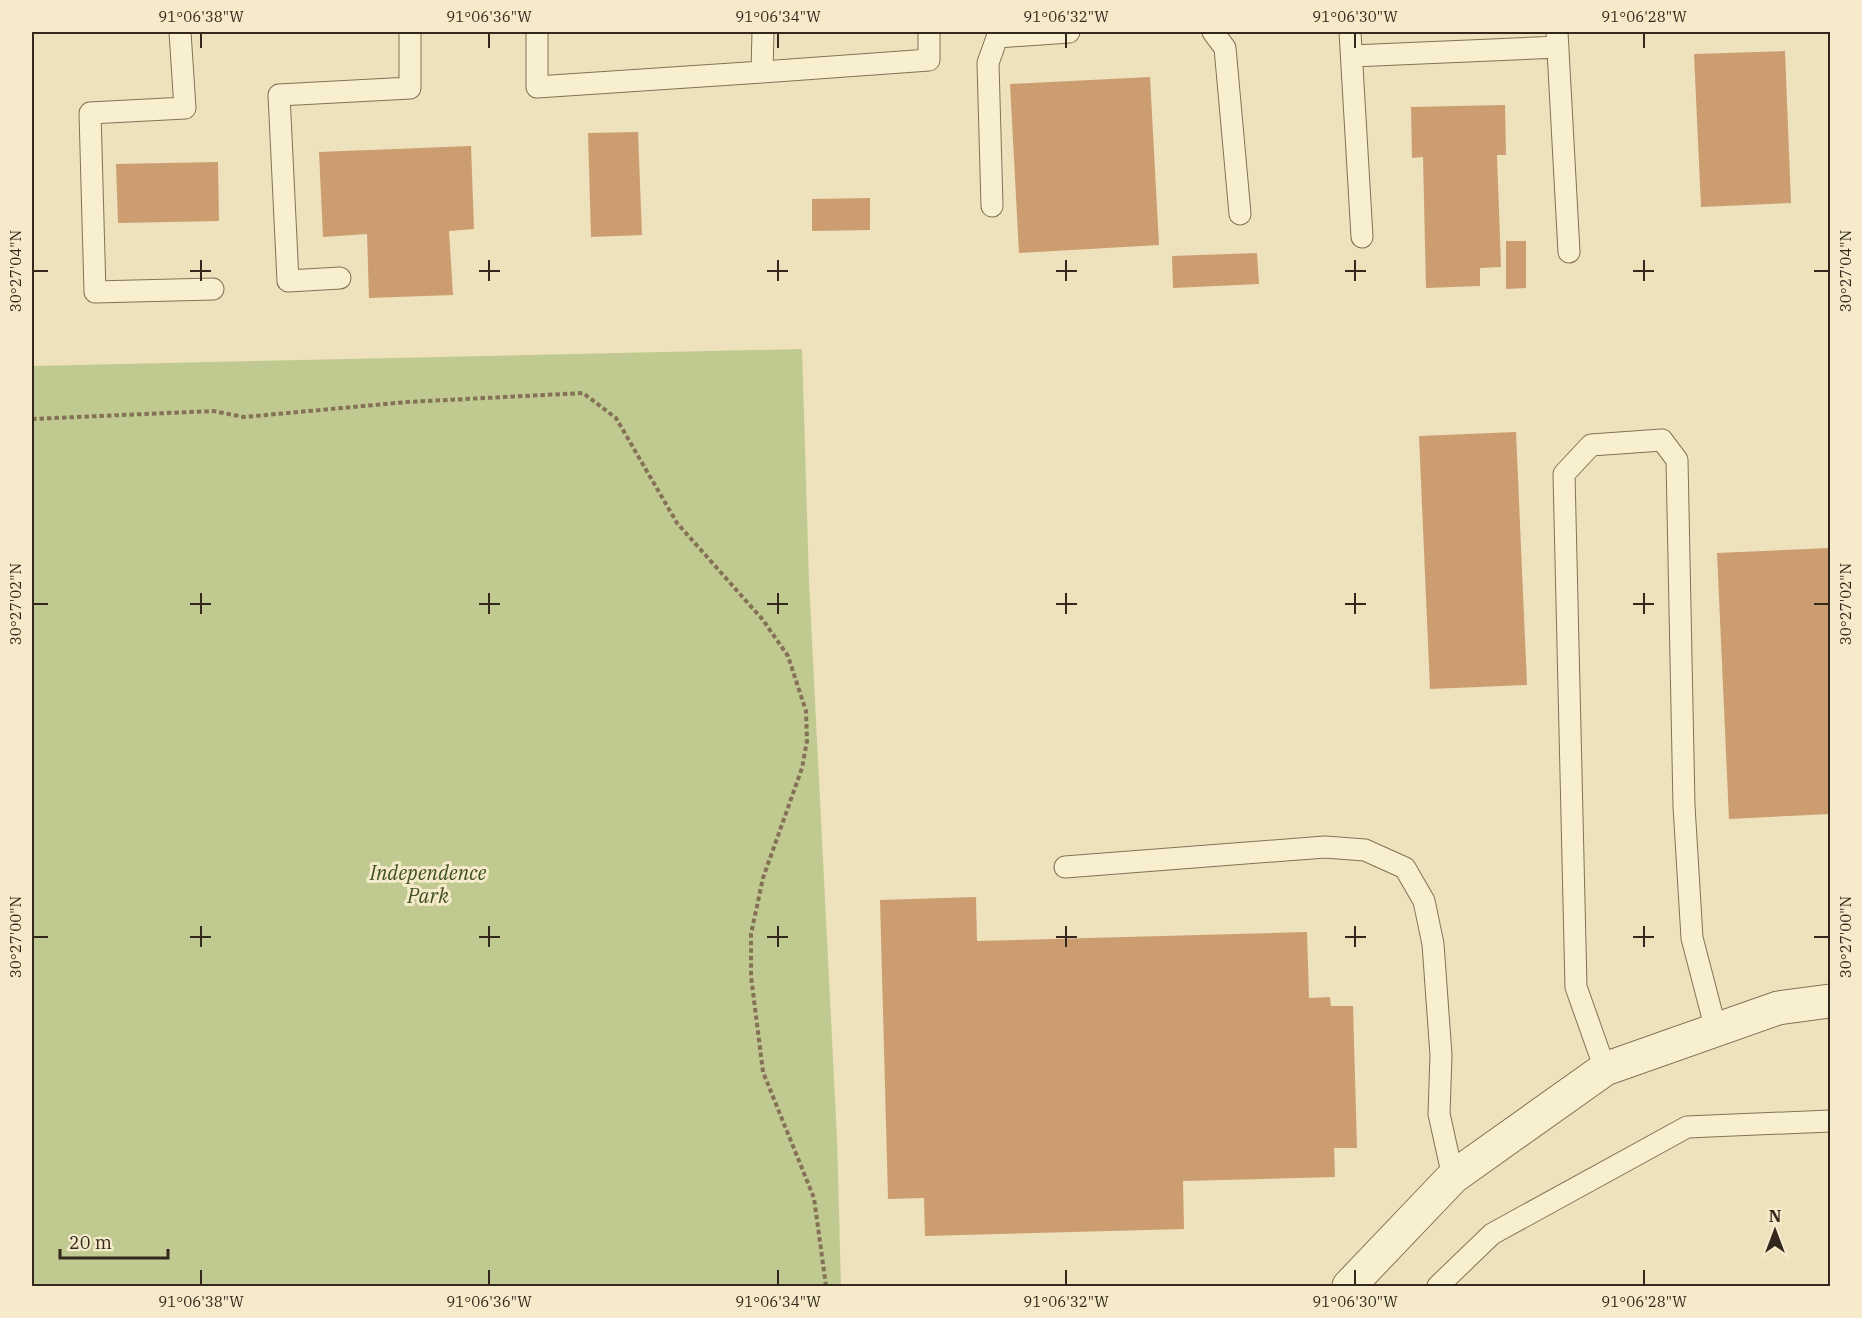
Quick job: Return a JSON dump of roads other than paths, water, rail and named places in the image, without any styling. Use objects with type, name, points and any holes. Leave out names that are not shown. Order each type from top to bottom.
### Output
[{"type":"street","points":[[1349,1287],[1453,1177],[1605,1069],[1778,1008],[1830,1001]]},
{"type":"lane","points":[[180,32],[184,108],[90,113],[95,292],[213,289]]},
{"type":"lane","points":[[340,278],[288,281],[279,95],[411,88],[410,32]]},
{"type":"lane","points":[[537,32],[537,87],[929,60],[929,32]]},
{"type":"lane","points":[[762,72],[763,32]]},
{"type":"lane","points":[[992,206],[988,63],[998,34],[1069,32]]},
{"type":"lane","points":[[1213,32],[1225,48],[1240,214]]},
{"type":"lane","points":[[1350,32],[1362,237]]},
{"type":"lane","points":[[1352,56],[1558,39],[1569,252]]},
{"type":"lane","points":[[1605,1069],[1576,987],[1564,474],[1591,445],[1662,440],[1677,460],[1684,806],[1692,927],[1716,1030]]},
{"type":"lane","points":[[1065,867],[1324,848],[1365,850],[1404,868],[1424,901],[1432,944],[1441,1056],[1439,1114],[1453,1177]]},
{"type":"lane","points":[[1438,1287],[1492,1234],[1686,1127],[1830,1120]]},
{"type":"park label","name":"Independence Park","points":[[428,884]]}]
